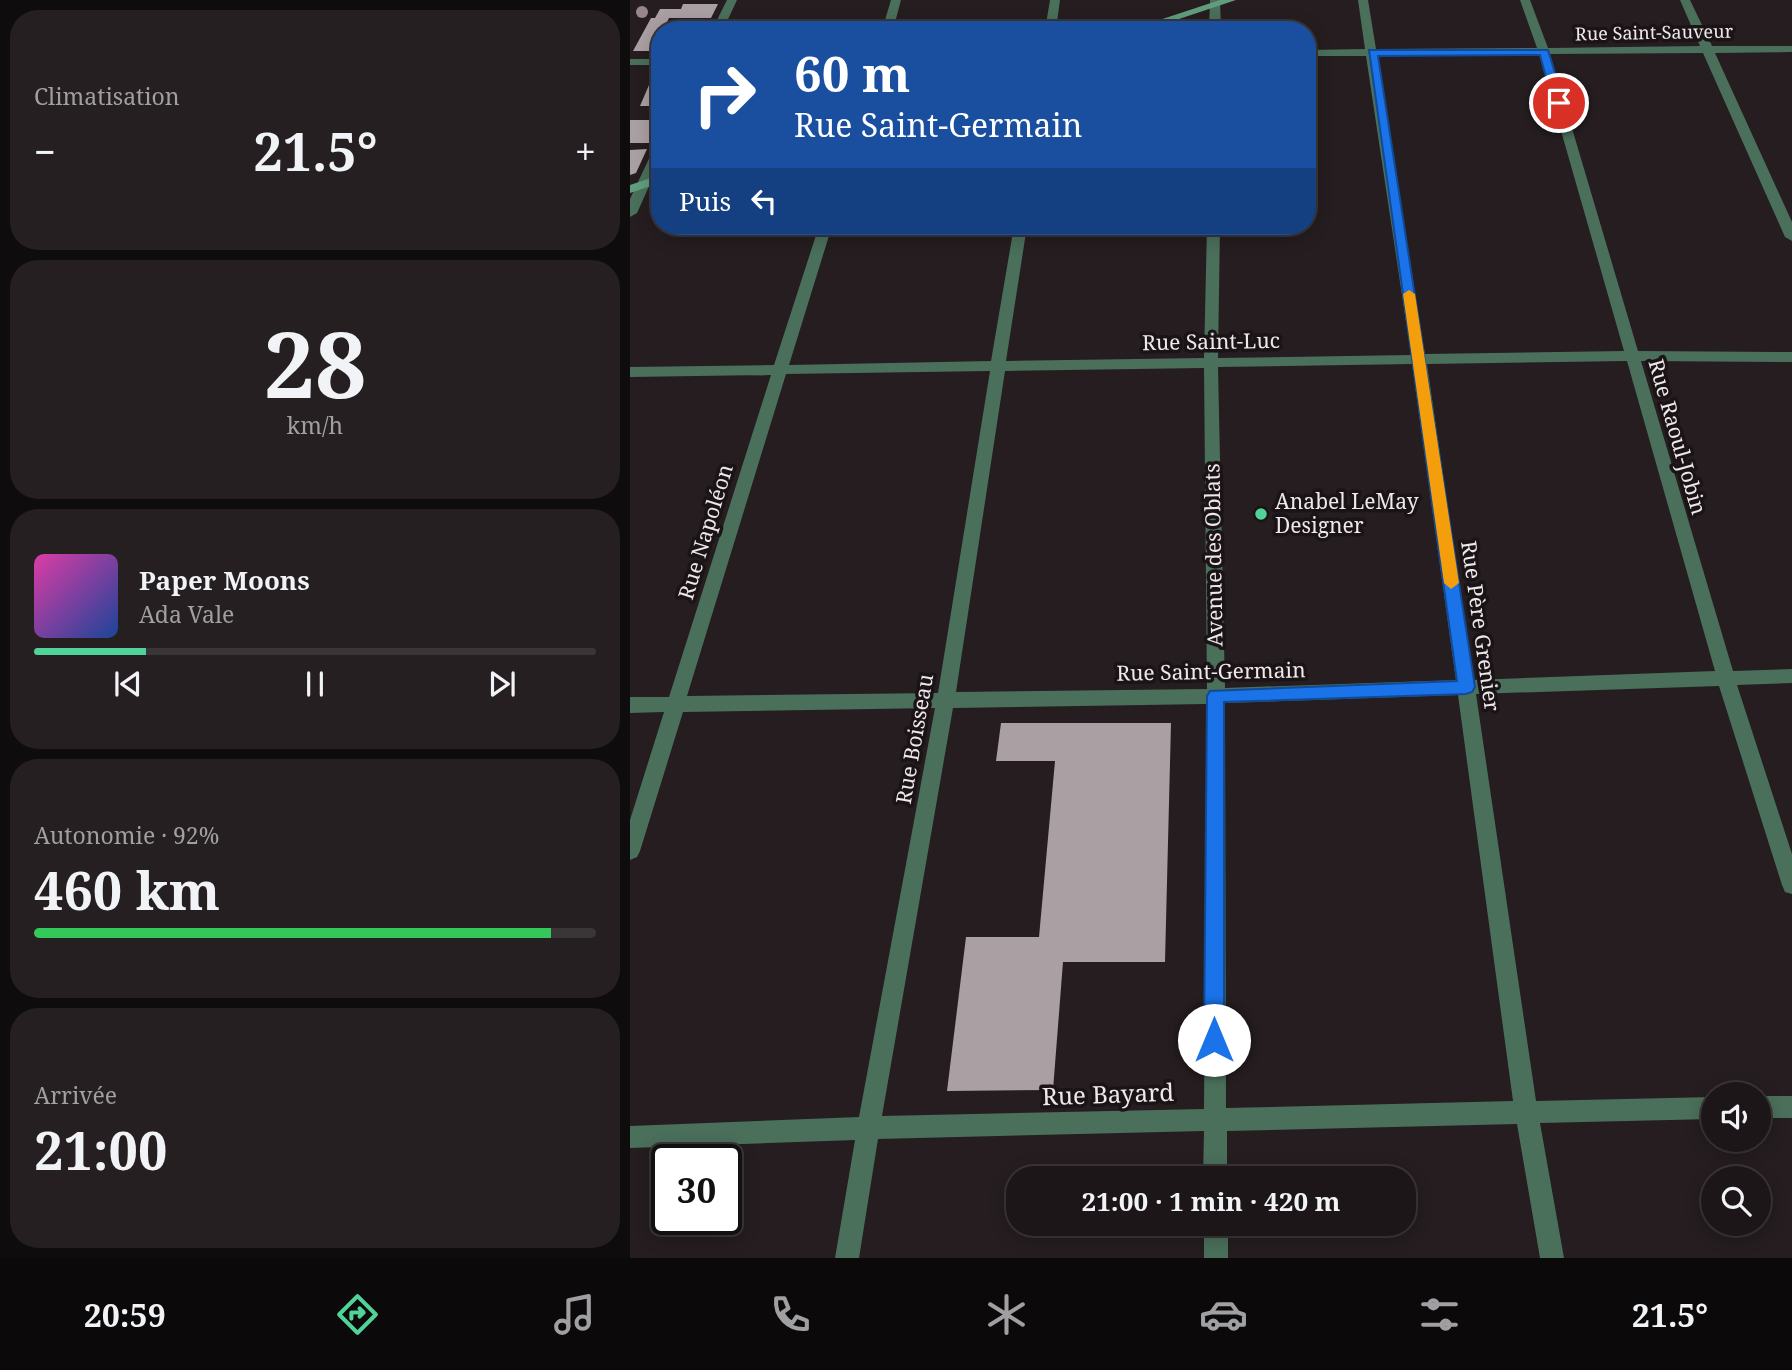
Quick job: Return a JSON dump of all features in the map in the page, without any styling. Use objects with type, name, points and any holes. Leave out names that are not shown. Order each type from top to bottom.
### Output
[{"type":"street","points":[[722,21],[732,0]]},
{"type":"street","points":[[890,21],[896,0]]},
{"type":"street","points":[[1052,21],[1055,0]]},
{"type":"street","points":[[1161,21],[1231,0]]},
{"type":"street","name":"Rue Père Grenier","points":[[1363,0],[1419,361],[1526,1111],[1552,1258]]},
{"type":"street","name":"Rue Raoul-Jobin","points":[[1525,0],[1544,52],[1726,678],[1792,884]]},
{"type":"street","points":[[1685,0],[1792,237]]},
{"type":"street","points":[[1215,3],[1215,21]]},
{"type":"street","name":"Rue Saint-Sauveur","points":[[1316,54],[1792,49]]},
{"type":"street","points":[[630,62],[651,62]]},
{"type":"street","points":[[630,213],[636,187],[651,163]]},
{"type":"street","name":"Rue Napoléon","points":[[630,851],[822,235]]},
{"type":"street","name":"Rue Boisseau","points":[[847,1258],[946,698],[1019,235]]},
{"type":"street","name":"Avenue des Oblats","points":[[1213,235],[1211,363],[1216,696],[1215,1166]]},
{"type":"street","name":"Rue Saint-Luc","points":[[630,372],[1632,356],[1792,356]]},
{"type":"street","name":"Rue Saint-Germain","points":[[630,705],[946,698],[1216,696],[1792,676]]},
{"type":"street","points":[[1771,1107],[1792,1107]]},
{"type":"street","name":"Rue Bayard","points":[[630,1137],[868,1128],[1701,1108]]},
{"type":"street","points":[[1216,1236],[1216,1258]]},
{"type":"building","points":[[683,4],[718,4],[711,18],[651,21],[651,51],[633,51],[651,18],[655,18],[660,9],[681,9]]},
{"type":"building","points":[[651,80],[651,106],[640,106]]},
{"type":"building","points":[[630,120],[651,120],[650,143],[630,143]]},
{"type":"building","points":[[647,149],[636,173],[630,175],[630,150]]},
{"type":"building","points":[[1001,723],[1171,723],[1165,962],[1063,962],[1053,1090],[947,1091],[966,937],[1039,937],[1055,761],[996,761]]},
{"type":"slow traffic","points":[[1409,294],[1451,583]]},
{"type":"place","name":"Anabel LeMay Designer","points":[[1261,514]]},
{"type":"route","points":[[1214,1040],[1216,696],[1466,687],[1373,53],[1544,52],[1559,103]]}]
